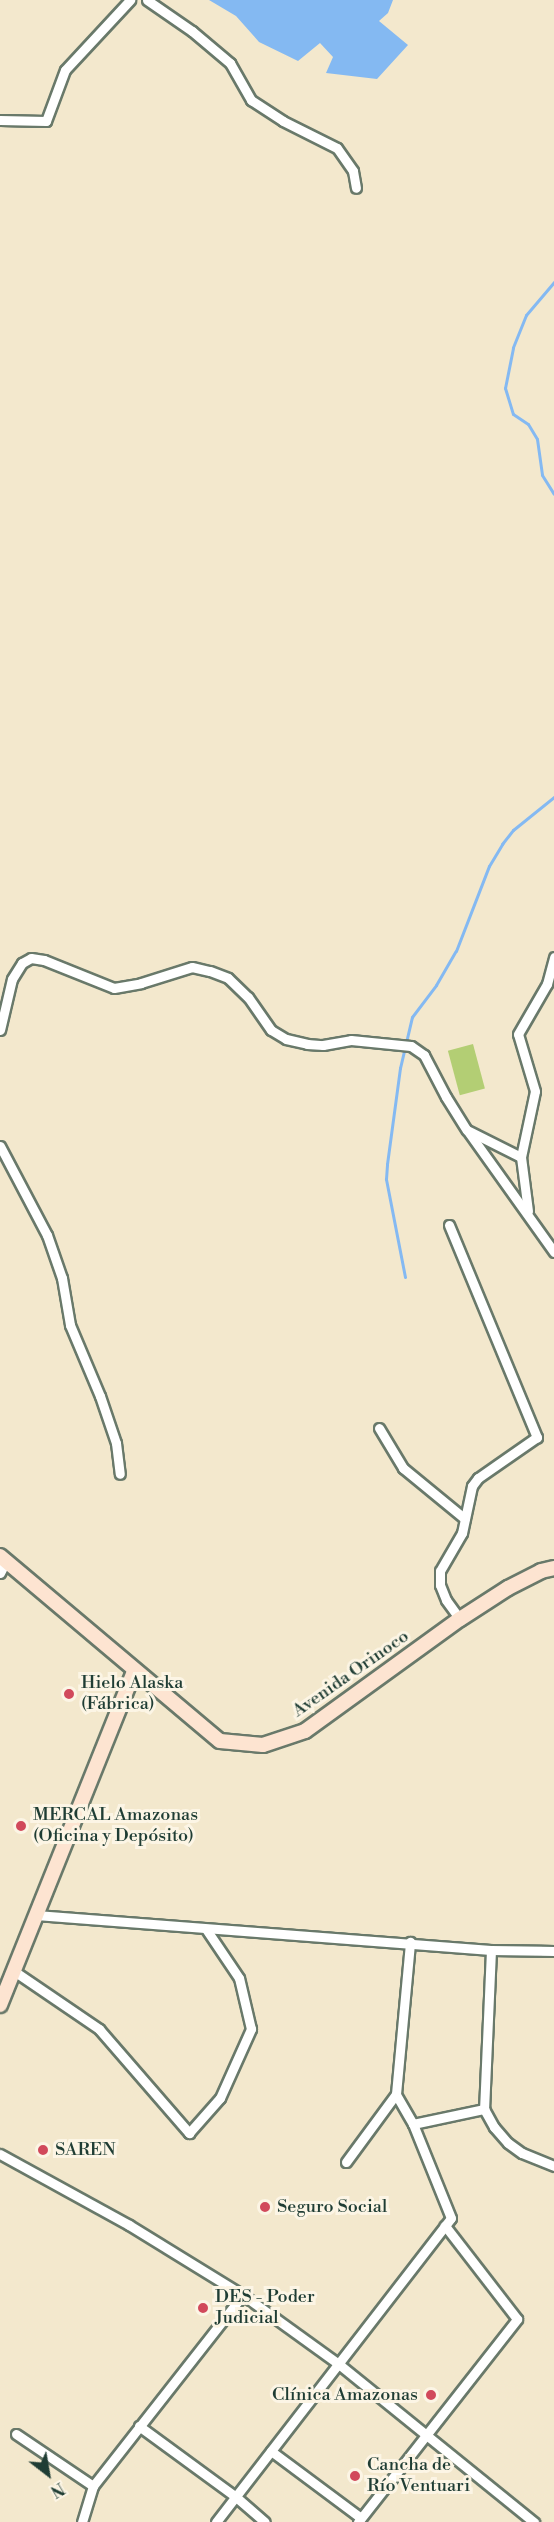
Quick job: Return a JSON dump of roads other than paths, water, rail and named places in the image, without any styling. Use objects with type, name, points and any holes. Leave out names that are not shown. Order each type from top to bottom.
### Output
[{"type":"main road","name":"Avenida Orinoco","points":[[2,1564],[220,1741],[263,1745],[305,1731],[460,1619],[508,1588],[541,1571],[554,1568]]},
{"type":"main road","points":[[0,2005],[134,1671]]},
{"type":"street","points":[[0,120],[46,121],[65,70],[130,0]]},
{"type":"street","points":[[147,0],[192,31],[230,63],[251,100],[283,121],[337,148],[353,171],[356,188]]},
{"type":"street","points":[[528,1213],[521,1157],[535,1091],[518,1034],[547,984],[554,957]]},
{"type":"street","points":[[0,1030],[12,979],[22,963],[31,958],[44,960],[114,988],[141,984],[192,967],[228,978],[248,997],[271,1030],[286,1039],[315,1044],[351,1040],[411,1046],[424,1055],[467,1130],[554,1252]]},
{"type":"street","points":[[467,1130],[521,1157]]},
{"type":"street","points":[[0,1146],[47,1235],[62,1278],[70,1325],[100,1395],[116,1443],[120,1474]]},
{"type":"street","points":[[449,1224],[537,1437],[478,1478],[472,1486],[462,1533],[440,1571],[440,1585],[446,1600],[460,1619]]},
{"type":"street","points":[[379,1428],[403,1468],[465,1519]]},
{"type":"street","points":[[36,1915],[491,1950],[554,1951]]},
{"type":"street","points":[[14,1971],[99,2029],[189,2133],[220,2098],[251,2029],[238,1978],[206,1929]]},
{"type":"street","points":[[346,2162],[396,2094],[410,1942]]},
{"type":"street","points":[[491,1950],[484,2109],[494,2127],[508,2143],[522,2153],[554,2166]]},
{"type":"street","points":[[216,2522],[340,2365],[451,2218],[413,2124],[396,2094]]},
{"type":"street","points":[[413,2124],[484,2109]]},
{"type":"street","points":[[0,2154],[129,2225],[243,2295],[340,2365],[534,2522]]},
{"type":"street","points":[[271,2451],[359,2520],[517,2319],[445,2226]]},
{"type":"street","points":[[82,2522],[93,2486],[243,2295]]},
{"type":"street","points":[[139,2426],[236,2497],[265,2522]]},
{"type":"street","points":[[16,2434],[93,2486]]},
{"type":"water","points":[[209,0],[393,0],[388,13],[379,21],[408,45],[377,79],[326,73],[333,57],[320,43],[298,61],[259,42],[236,16]]},
{"type":"waterway","points":[[554,282],[526,315],[513,348],[505,388],[513,414],[528,424],[537,439],[542,475],[554,494]]},
{"type":"waterway","points":[[405,1277],[386,1179],[400,1068],[412,1017],[436,985],[456,951],[489,866],[502,844],[513,830],[554,797]]},
{"type":"place","name":"Hielo Alaska (Fábrica)","points":[[69,1694]]},
{"type":"place","name":"MERCAL Amazonas (Oficina y Depósito)","points":[[21,1826]]},
{"type":"place","name":"SAREN","points":[[43,2150]]},
{"type":"place","name":"Seguro Social","points":[[265,2207]]},
{"type":"place","name":"DES - Poder Judicial","points":[[203,2308]]},
{"type":"place","name":"Clínica Amazonas","points":[[431,2395]]},
{"type":"place","name":"Cancha de Río Ventuari","points":[[355,2476]]}]
